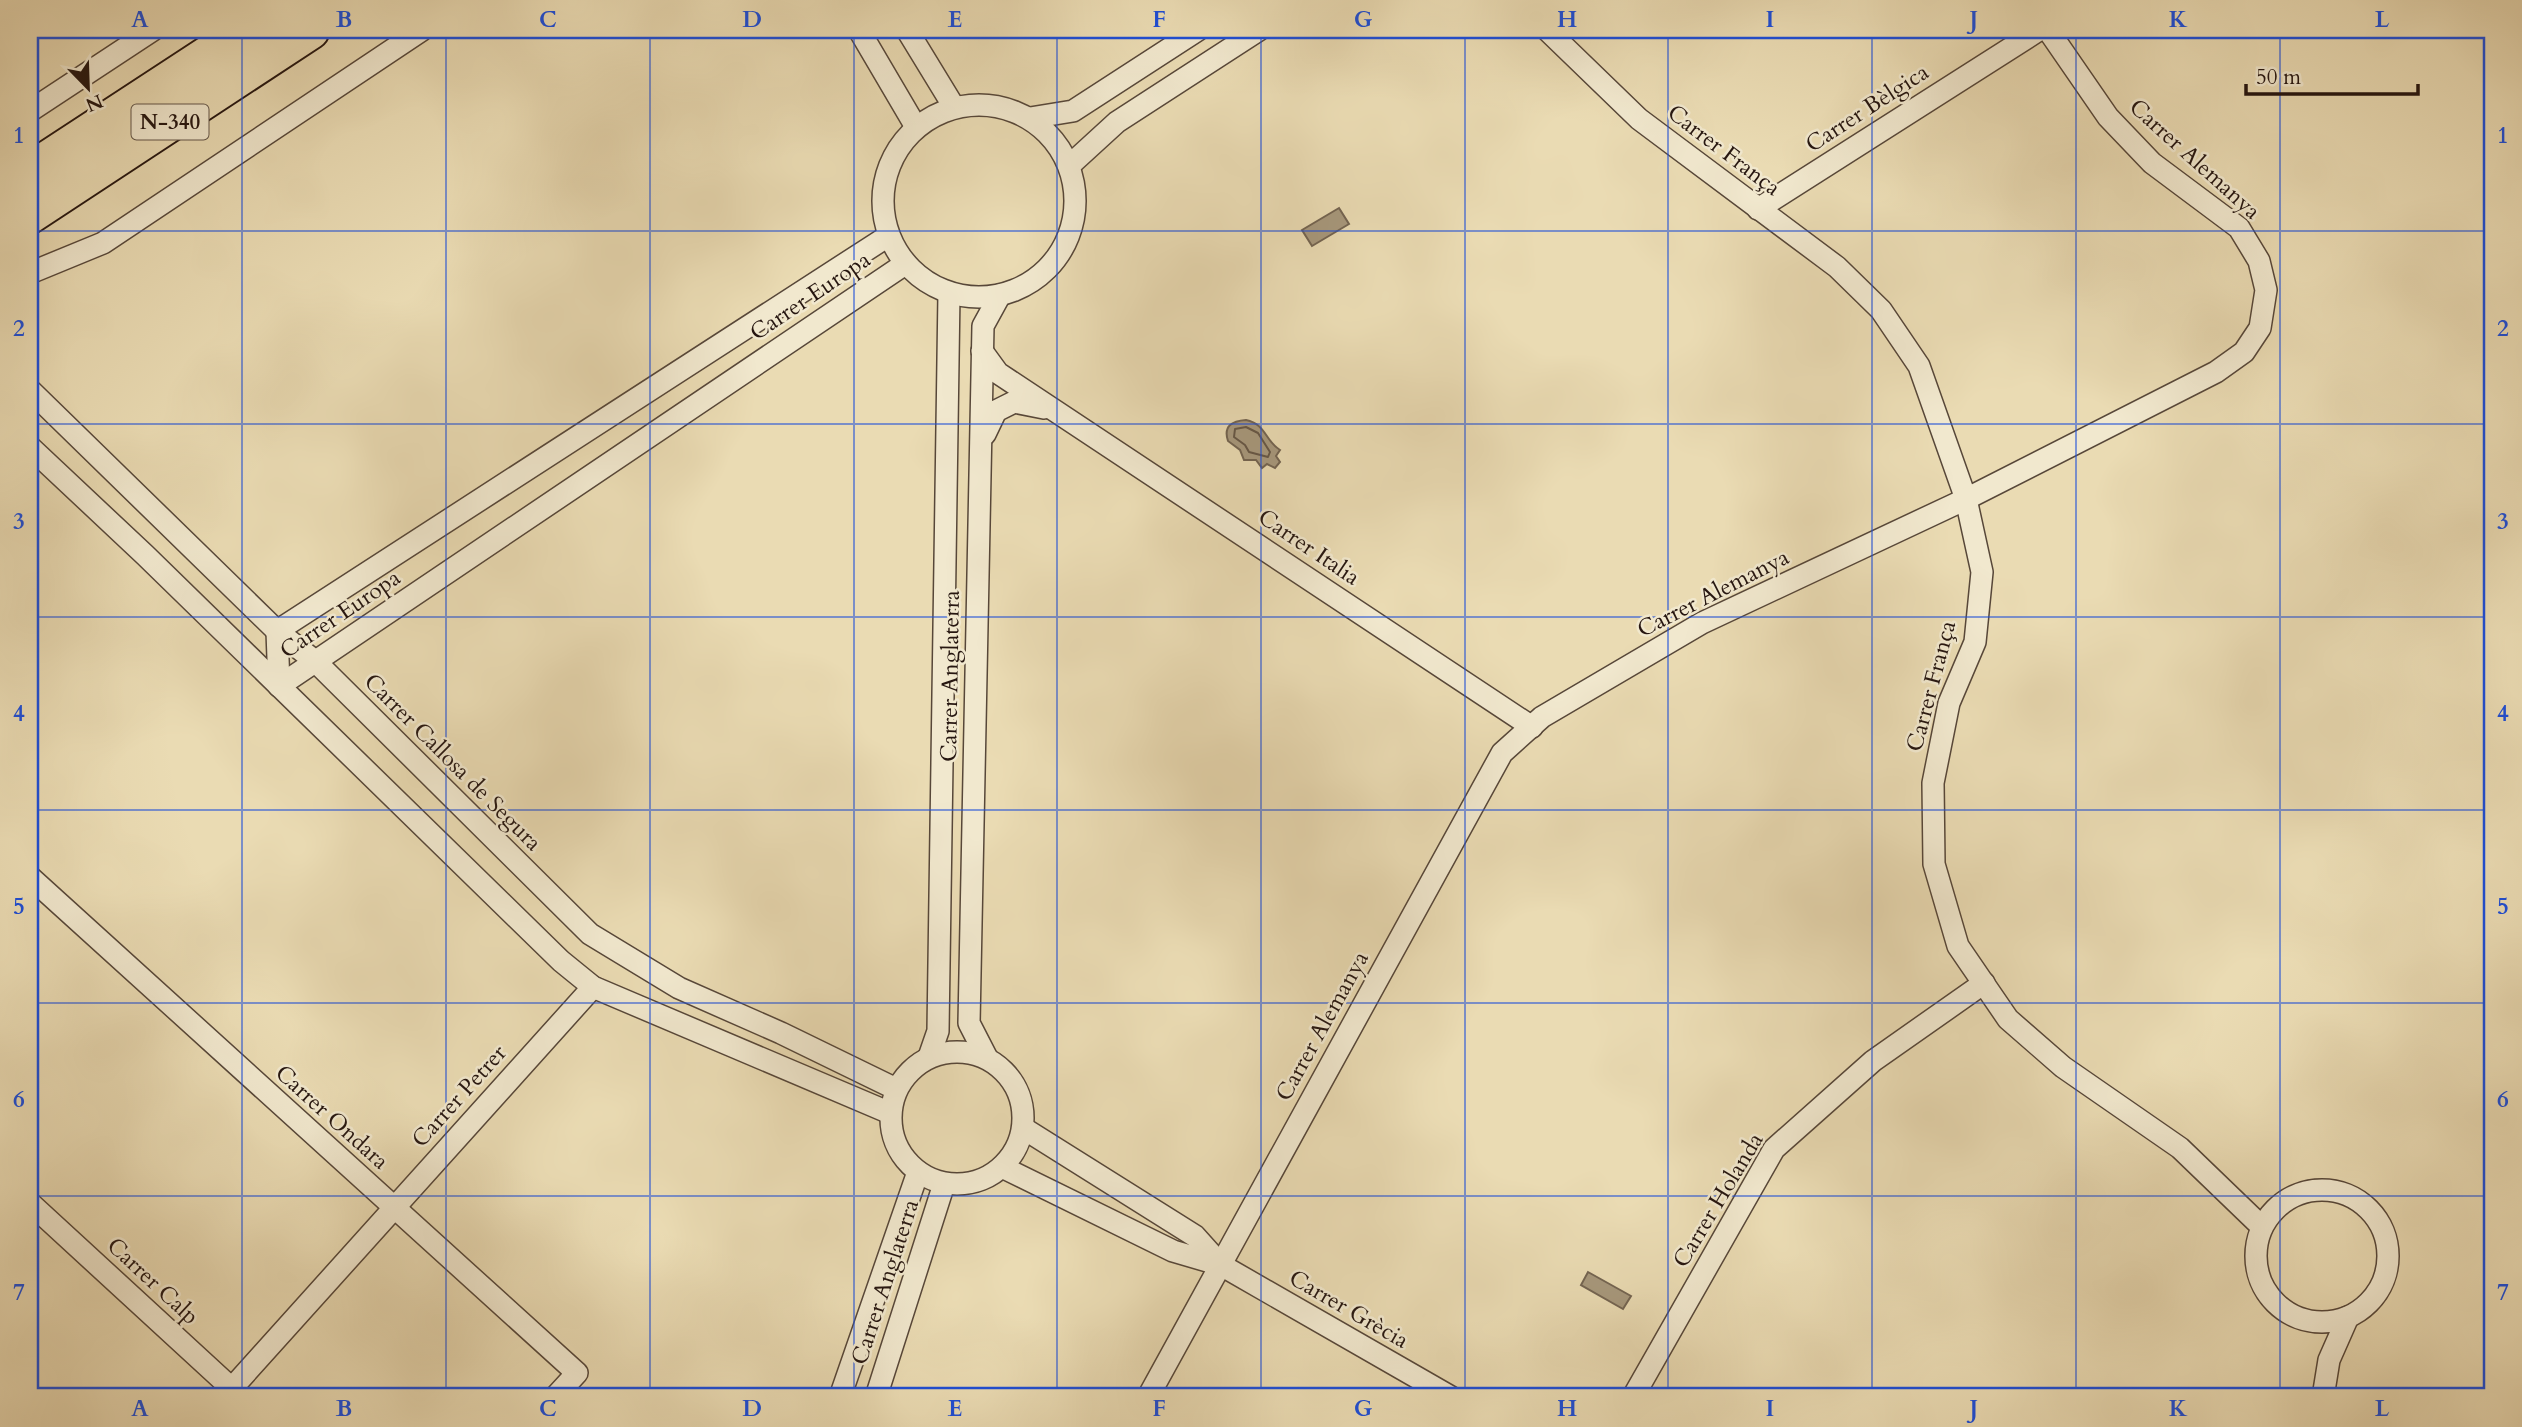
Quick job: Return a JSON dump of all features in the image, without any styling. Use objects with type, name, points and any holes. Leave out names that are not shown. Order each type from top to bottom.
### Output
[{"type":"highway","name":"N-340","points":[[30,172],[247,30]]},
{"type":"highway","name":"N-340","points":[[30,214],[310,30]]},
{"type":"street","points":[[30,111],[153,30]]},
{"type":"street","points":[[30,273],[103,243],[422,30]]},
{"type":"street","points":[[859,30],[916,127]]},
{"type":"street","points":[[907,30],[954,107]]},
{"type":"street","points":[[1030,118],[1073,111],[1198,30]]},
{"type":"street","points":[[1070,165],[1118,122],[1259,30]]},
{"type":"street","name":"Carrer França","points":[[1547,30],[1639,119],[1837,267],[1881,310],[1919,366],[1966,499],[1982,572],[1975,642],[1949,703],[1933,783],[1934,864],[1958,946],[2008,1019],[2063,1067],[2180,1148],[2262,1227]]},
{"type":"street","name":"Carrer Bèlgica","points":[[1758,209],[2039,30]]},
{"type":"street","name":"Carrer Alemanya","points":[[1148,1397],[1502,753],[1542,717],[1702,623],[1966,499],[2216,372],[2244,352],[2260,328],[2266,290],[2259,261],[2239,228],[2152,163],[2108,117],[2048,30]]},
{"type":"street","points":[[998,106],[1030,118],[1054,138],[1070,165],[1076,203],[1073,226],[1060,255],[1036,279],[1000,295],[967,298],[937,289],[905,264],[888,236],[882,201],[883,182],[892,158],[916,127],[954,107],[998,106]]},
{"type":"street","name":"Carrer Europa","points":[[888,236],[277,631],[279,686],[905,264]]},
{"type":"street","points":[[30,279],[54,263]]},
{"type":"street","name":"Carrer Anglaterra","points":[[929,1057],[938,1031],[949,293]]},
{"type":"street","name":"Carrer Anglaterra","points":[[987,1058],[969,1023],[983,326],[1000,295]]},
{"type":"street","name":"Carrer Italia","points":[[982,351],[998,373],[1532,727]]},
{"type":"street","name":"Carrer Callosa de Segura","points":[[30,390],[277,631],[316,663],[590,934],[679,988],[781,1033],[896,1089]]},
{"type":"street","name":"Carrer Italia","points":[[980,443],[996,411],[1014,402],[1056,410]]},
{"type":"street","points":[[30,447],[145,555],[561,961],[593,987],[890,1113]]},
{"type":"street","name":"Carrer Ondara","points":[[30,877],[577,1373],[555,1397]]},
{"type":"street","name":"Carrer Holanda","points":[[1633,1397],[1774,1149],[1873,1061],[1983,983]]},
{"type":"street","name":"Carrer Petrer","points":[[232,1394],[593,987]]},
{"type":"street","points":[[968,1052],[987,1058],[1013,1081],[1023,1110],[1023,1128],[1017,1146],[1002,1167],[983,1179],[963,1185],[944,1184],[918,1172],[897,1148],[890,1113],[896,1089],[909,1070],[929,1057],[968,1052]]},
{"type":"street","name":"Carrer Grècia","points":[[1023,1128],[1195,1236],[1221,1265]]},
{"type":"street","name":"Carrer Grècia","points":[[1002,1167],[1173,1251],[1221,1265],[1451,1397]]},
{"type":"street","points":[[840,1397],[918,1172]]},
{"type":"street","name":"Carrer Anglaterra","points":[[876,1397],[944,1184]]},
{"type":"street","points":[[2312,1189],[2333,1189],[2354,1197],[2371,1210],[2383,1227],[2389,1248],[2388,1269],[2380,1289],[2366,1306],[2348,1317],[2329,1322],[2309,1321],[2290,1314],[2274,1302],[2262,1286],[2256,1266],[2256,1246],[2262,1227],[2274,1209],[2292,1196],[2312,1189]]},
{"type":"street","name":"Carrer Calp","points":[[30,1203],[232,1394]]},
{"type":"street","points":[[2323,1397],[2329,1360],[2348,1317]]},
{"type":"street","points":[[2309,1321],[2329,1360]]},
{"type":"water","points":[[1339,208],[1349,224],[1312,246],[1302,230]]},
{"type":"water","points":[[1246,420],[1258,425],[1280,450],[1276,456],[1280,462],[1275,468],[1267,464],[1262,468],[1256,460],[1244,460],[1240,450],[1228,441],[1227,432],[1230,425]]},
{"type":"water","points":[[1588,1272],[1631,1296],[1623,1309],[1581,1285]]}]
